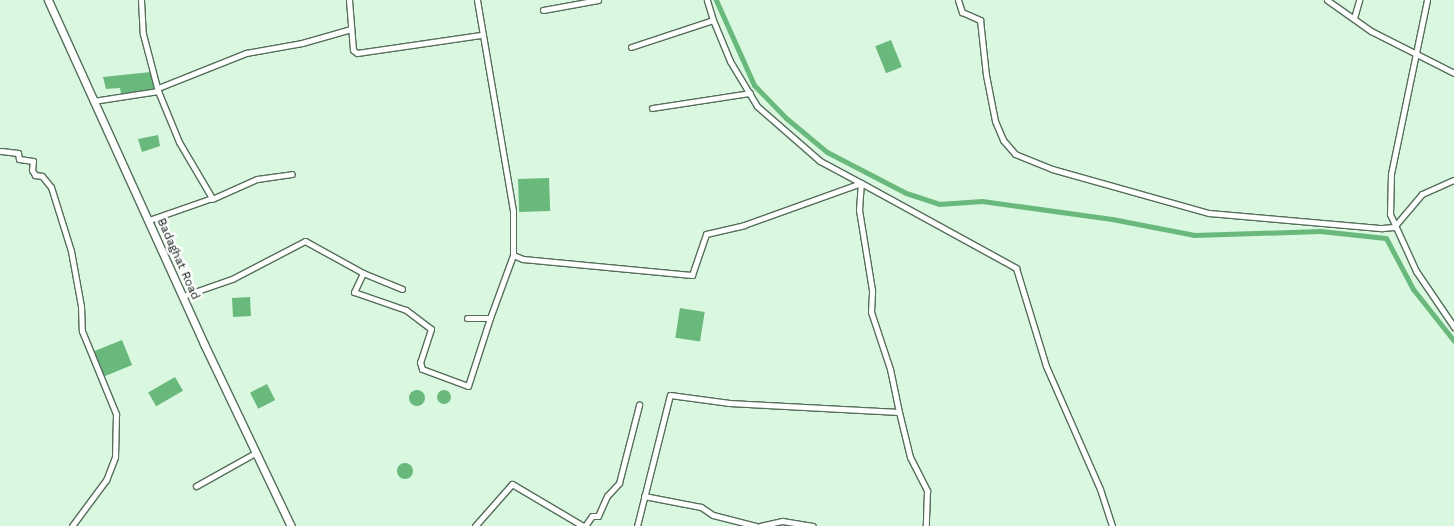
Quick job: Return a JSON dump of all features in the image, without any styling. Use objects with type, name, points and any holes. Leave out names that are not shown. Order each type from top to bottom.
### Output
[{"type":"main road","name":"Badaghat Road","points":[[48,0],[255,453],[291,526]]},
{"type":"street","points":[[141,0],[143,34],[158,90],[179,142],[212,199]]},
{"type":"street","points":[[349,0],[353,50],[357,53],[481,36]]},
{"type":"street","points":[[363,273],[354,292],[406,310],[431,329],[420,362],[422,369],[468,386],[513,255],[513,211],[481,36],[477,0]]},
{"type":"street","points":[[543,10],[598,0]]},
{"type":"street","points":[[707,0],[730,61],[757,106],[820,161],[1016,268],[1046,366],[1100,488],[1112,526]]},
{"type":"street","points":[[958,0],[962,12],[980,20],[995,122],[1015,154],[1090,181],[1209,213],[1394,227]]},
{"type":"street","points":[[1327,0],[1354,18],[1454,73]]},
{"type":"street","points":[[1354,18],[1359,0]]},
{"type":"street","points":[[1427,0],[1391,174],[1390,214],[1394,227],[1416,271],[1454,327]]},
{"type":"street","points":[[631,47],[713,20]]},
{"type":"street","points":[[93,101],[158,90],[246,53],[302,43],[351,29]]},
{"type":"street","points":[[652,108],[750,93]]},
{"type":"street","points":[[0,152],[18,153],[19,159],[33,161],[32,170],[35,175],[42,176],[51,187],[71,251],[81,306],[82,331],[116,414],[115,457],[106,480],[72,526]]},
{"type":"street","points":[[148,220],[212,199],[257,179],[292,174]]},
{"type":"street","points":[[1394,227],[1422,194],[1454,180]]},
{"type":"street","points":[[513,255],[523,259],[692,275],[706,234],[744,225],[861,183]]},
{"type":"street","points":[[861,183],[859,210],[872,290],[871,312],[890,369],[910,457],[927,491],[926,526]]},
{"type":"street","points":[[183,296],[232,279],[305,242],[363,273],[402,289]]},
{"type":"street","points":[[467,318],[490,318]]},
{"type":"street","points":[[637,526],[670,395],[729,403],[899,412]]},
{"type":"street","points":[[475,526],[512,484],[584,526],[592,516],[598,516],[607,496],[619,483],[639,405]]},
{"type":"street","points":[[196,486],[255,453]]},
{"type":"street","points":[[644,496],[700,507],[714,515],[756,526]]},
{"type":"street","points":[[760,526],[782,521],[813,526]]},
{"type":"shaded area","points":[[891,40],[902,67],[886,73],[875,46]]},
{"type":"shaded area","points":[[151,72],[154,90],[121,94],[120,88],[106,89],[103,77]]},
{"type":"shaded area","points":[[158,135],[160,146],[142,152],[138,139]]},
{"type":"shaded area","points":[[549,178],[550,211],[519,212],[518,179]]},
{"type":"shaded area","points":[[250,297],[251,316],[233,317],[232,298]]},
{"type":"shaded area","points":[[680,308],[705,312],[700,342],[675,338]]},
{"type":"shaded area","points":[[122,340],[132,365],[103,377],[93,352]]},
{"type":"shaded area","points":[[175,377],[183,391],[156,406],[148,392]]},
{"type":"shaded area","points":[[267,384],[275,400],[258,409],[250,393]]},
{"type":"shaded area","points":[[417,390],[423,392],[425,398],[423,404],[417,406],[411,404],[409,398],[411,392]]},
{"type":"shaded area","points":[[441,390],[447,390],[451,397],[447,404],[441,404],[437,400],[437,394]]},
{"type":"shaded area","points":[[405,463],[413,471],[405,479],[397,471]]},
{"type":"waterway","points":[[716,0],[754,85],[786,118],[827,152],[906,193],[939,204],[982,201],[1112,219],[1194,235],[1320,231],[1386,238],[1413,289],[1454,341]]}]
